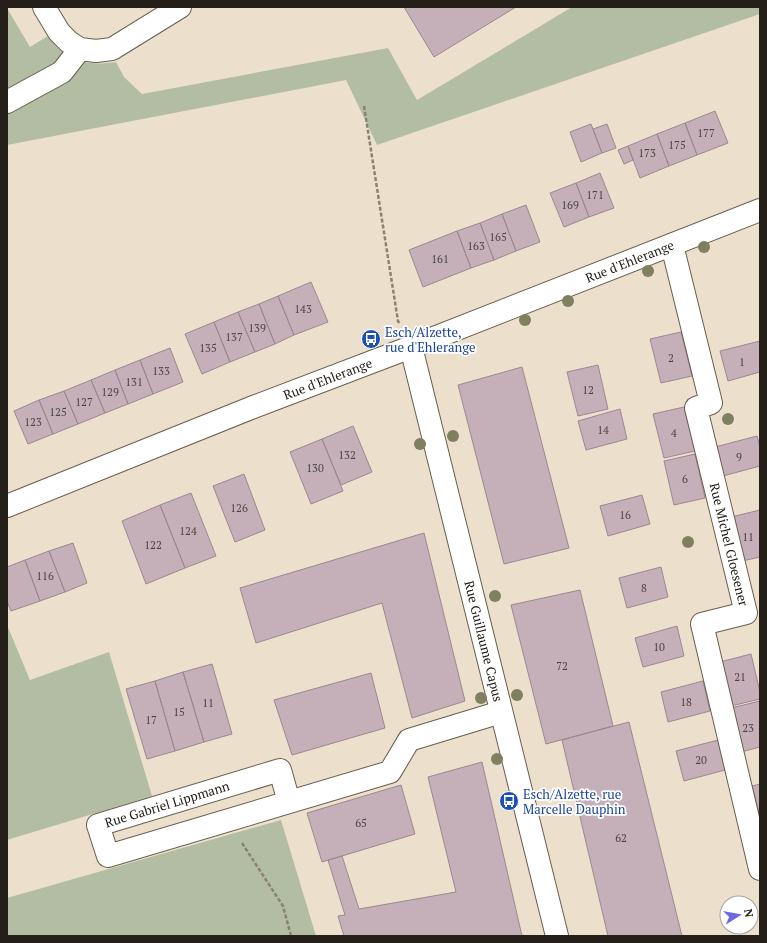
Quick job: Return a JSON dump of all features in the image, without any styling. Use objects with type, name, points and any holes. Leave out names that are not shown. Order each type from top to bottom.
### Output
[{"type":"street","points":[[44,7],[59,32],[69,42],[80,49],[96,51],[112,49],[180,7]]},
{"type":"street","points":[[7,102],[62,72],[80,49]]},
{"type":"street","name":"Rue d'Ehlerange","points":[[7,506],[256,406],[760,210]]},
{"type":"street","name":"Rue Michel Gloesener","points":[[672,245],[711,403],[696,408],[746,613],[702,624],[760,869]]},
{"type":"street","name":"Rue Guillaume Capus","points":[[411,347],[557,936]]},
{"type":"street","name":"Rue Gabriel Lippmann","points":[[289,802],[280,770],[98,824],[108,856],[390,772],[409,740],[501,712]]},
{"type":"path","points":[[364,106],[398,321],[411,347]]},
{"type":"path","points":[[228,820],[283,906],[291,936]]},
{"type":"green space","points":[[572,7],[760,7],[760,14],[377,145],[346,80],[7,145],[7,8],[30,47],[48,36],[59,49],[73,59],[95,63],[116,62],[124,77],[142,94],[388,48],[417,100]]},
{"type":"green space","points":[[7,625],[30,680],[109,652],[152,796],[7,840]]},
{"type":"green space","points":[[281,820],[316,936],[7,936],[7,898]]},
{"type":"building","points":[[404,7],[516,7],[434,57]]},
{"type":"building","points":[[715,111],[728,143],[697,155],[685,123]]},
{"type":"building","points":[[685,123],[697,155],[669,166],[657,134]]},
{"type":"building","points":[[591,124],[602,153],[581,162],[570,132]]},
{"type":"building","points":[[607,124],[616,148],[602,153],[593,129]]},
{"type":"building","points":[[657,134],[669,166],[640,178],[628,146]]},
{"type":"building","points":[[628,146],[633,160],[624,164],[618,150]]},
{"type":"building","points":[[600,173],[614,208],[589,217],[576,183]]},
{"type":"building","points":[[576,183],[589,217],[564,227],[550,193]]},
{"type":"building","points":[[526,205],[540,242],[516,251],[502,214]]},
{"type":"building","points":[[502,214],[516,251],[494,260],[480,223]]},
{"type":"building","points":[[480,223],[494,260],[471,268],[457,231]]},
{"type":"building","points":[[457,231],[471,268],[423,287],[409,250]]},
{"type":"building","points":[[311,282],[328,322],[294,335],[278,296]]},
{"type":"building","points":[[278,296],[294,335],[275,344],[259,304]]},
{"type":"building","points":[[259,304],[275,344],[255,352],[238,312]]},
{"type":"building","points":[[238,312],[255,352],[230,362],[214,322]]},
{"type":"building","points":[[214,322],[230,362],[202,374],[185,334]]},
{"type":"building","points":[[681,332],[692,376],[661,383],[650,339]]},
{"type":"building","points":[[760,341],[760,372],[728,381],[720,351]]},
{"type":"building","points":[[170,348],[183,382],[153,394],[140,360]]},
{"type":"building","points":[[140,360],[153,394],[128,404],[115,370]]},
{"type":"building","points":[[598,365],[608,409],[578,416],[567,372]]},
{"type":"building","points":[[522,367],[569,548],[504,564],[458,385]]},
{"type":"building","points":[[115,370],[128,404],[105,413],[91,380]]},
{"type":"building","points":[[91,380],[105,413],[78,424],[64,391]]},
{"type":"building","points":[[64,391],[78,424],[53,434],[39,400]]},
{"type":"building","points":[[39,400],[53,434],[28,444],[14,411]]},
{"type":"building","points":[[684,407],[695,451],[664,458],[653,414]]},
{"type":"building","points":[[620,409],[627,439],[586,450],[578,421]]},
{"type":"building","points":[[353,426],[372,472],[341,485],[322,439]]},
{"type":"building","points":[[757,436],[760,447],[760,466],[723,476],[715,447]]},
{"type":"building","points":[[322,439],[343,491],[311,504],[290,452]]},
{"type":"building","points":[[695,454],[705,498],[674,505],[664,461]]},
{"type":"building","points":[[244,474],[265,530],[235,542],[213,486]]},
{"type":"building","points":[[191,493],[216,556],[185,568],[160,505]]},
{"type":"building","points":[[642,495],[650,524],[608,536],[600,506]]},
{"type":"building","points":[[160,505],[185,568],[146,584],[122,521]]},
{"type":"building","points":[[760,510],[760,557],[742,561],[731,517]]},
{"type":"building","points":[[424,533],[465,701],[412,718],[382,603],[256,643],[240,588]]},
{"type":"building","points":[[73,543],[87,583],[65,592],[49,551]]},
{"type":"building","points":[[49,551],[65,592],[40,601],[25,560]]},
{"type":"building","points":[[25,560],[40,601],[11,611],[7,602],[7,567]]},
{"type":"building","points":[[661,567],[668,597],[627,608],[619,578]]},
{"type":"building","points":[[580,590],[613,726],[546,744],[511,605]]},
{"type":"building","points":[[677,626],[684,656],[643,667],[635,638]]},
{"type":"building","points":[[751,654],[760,692],[760,699],[731,706],[720,662]]},
{"type":"building","points":[[212,664],[232,734],[204,742],[183,672]]},
{"type":"building","points":[[183,672],[204,742],[175,751],[155,681]]},
{"type":"building","points":[[371,673],[385,728],[292,755],[274,700]]},
{"type":"building","points":[[155,681],[175,751],[147,759],[126,689]]},
{"type":"building","points":[[703,681],[710,711],[668,722],[661,692]]},
{"type":"building","points":[[760,701],[760,747],[741,752],[731,708]]},
{"type":"building","points":[[629,722],[682,936],[608,936],[562,740]]},
{"type":"building","points":[[718,740],[725,770],[684,781],[676,751]]},
{"type":"building","points":[[482,762],[522,936],[344,936],[338,916],[345,915],[328,860],[342,856],[359,909],[456,892],[428,777]]},
{"type":"building","points":[[760,784],[760,816],[752,786]]},
{"type":"building","points":[[401,785],[415,834],[322,862],[307,813]]},
{"type":"place","name":"Esch/Alzette, rue d'Ehlerange","points":[[371,339]]},
{"type":"place","name":"Esch/Alzette, rue Marcelle Dauphin","points":[[509,801]]}]
